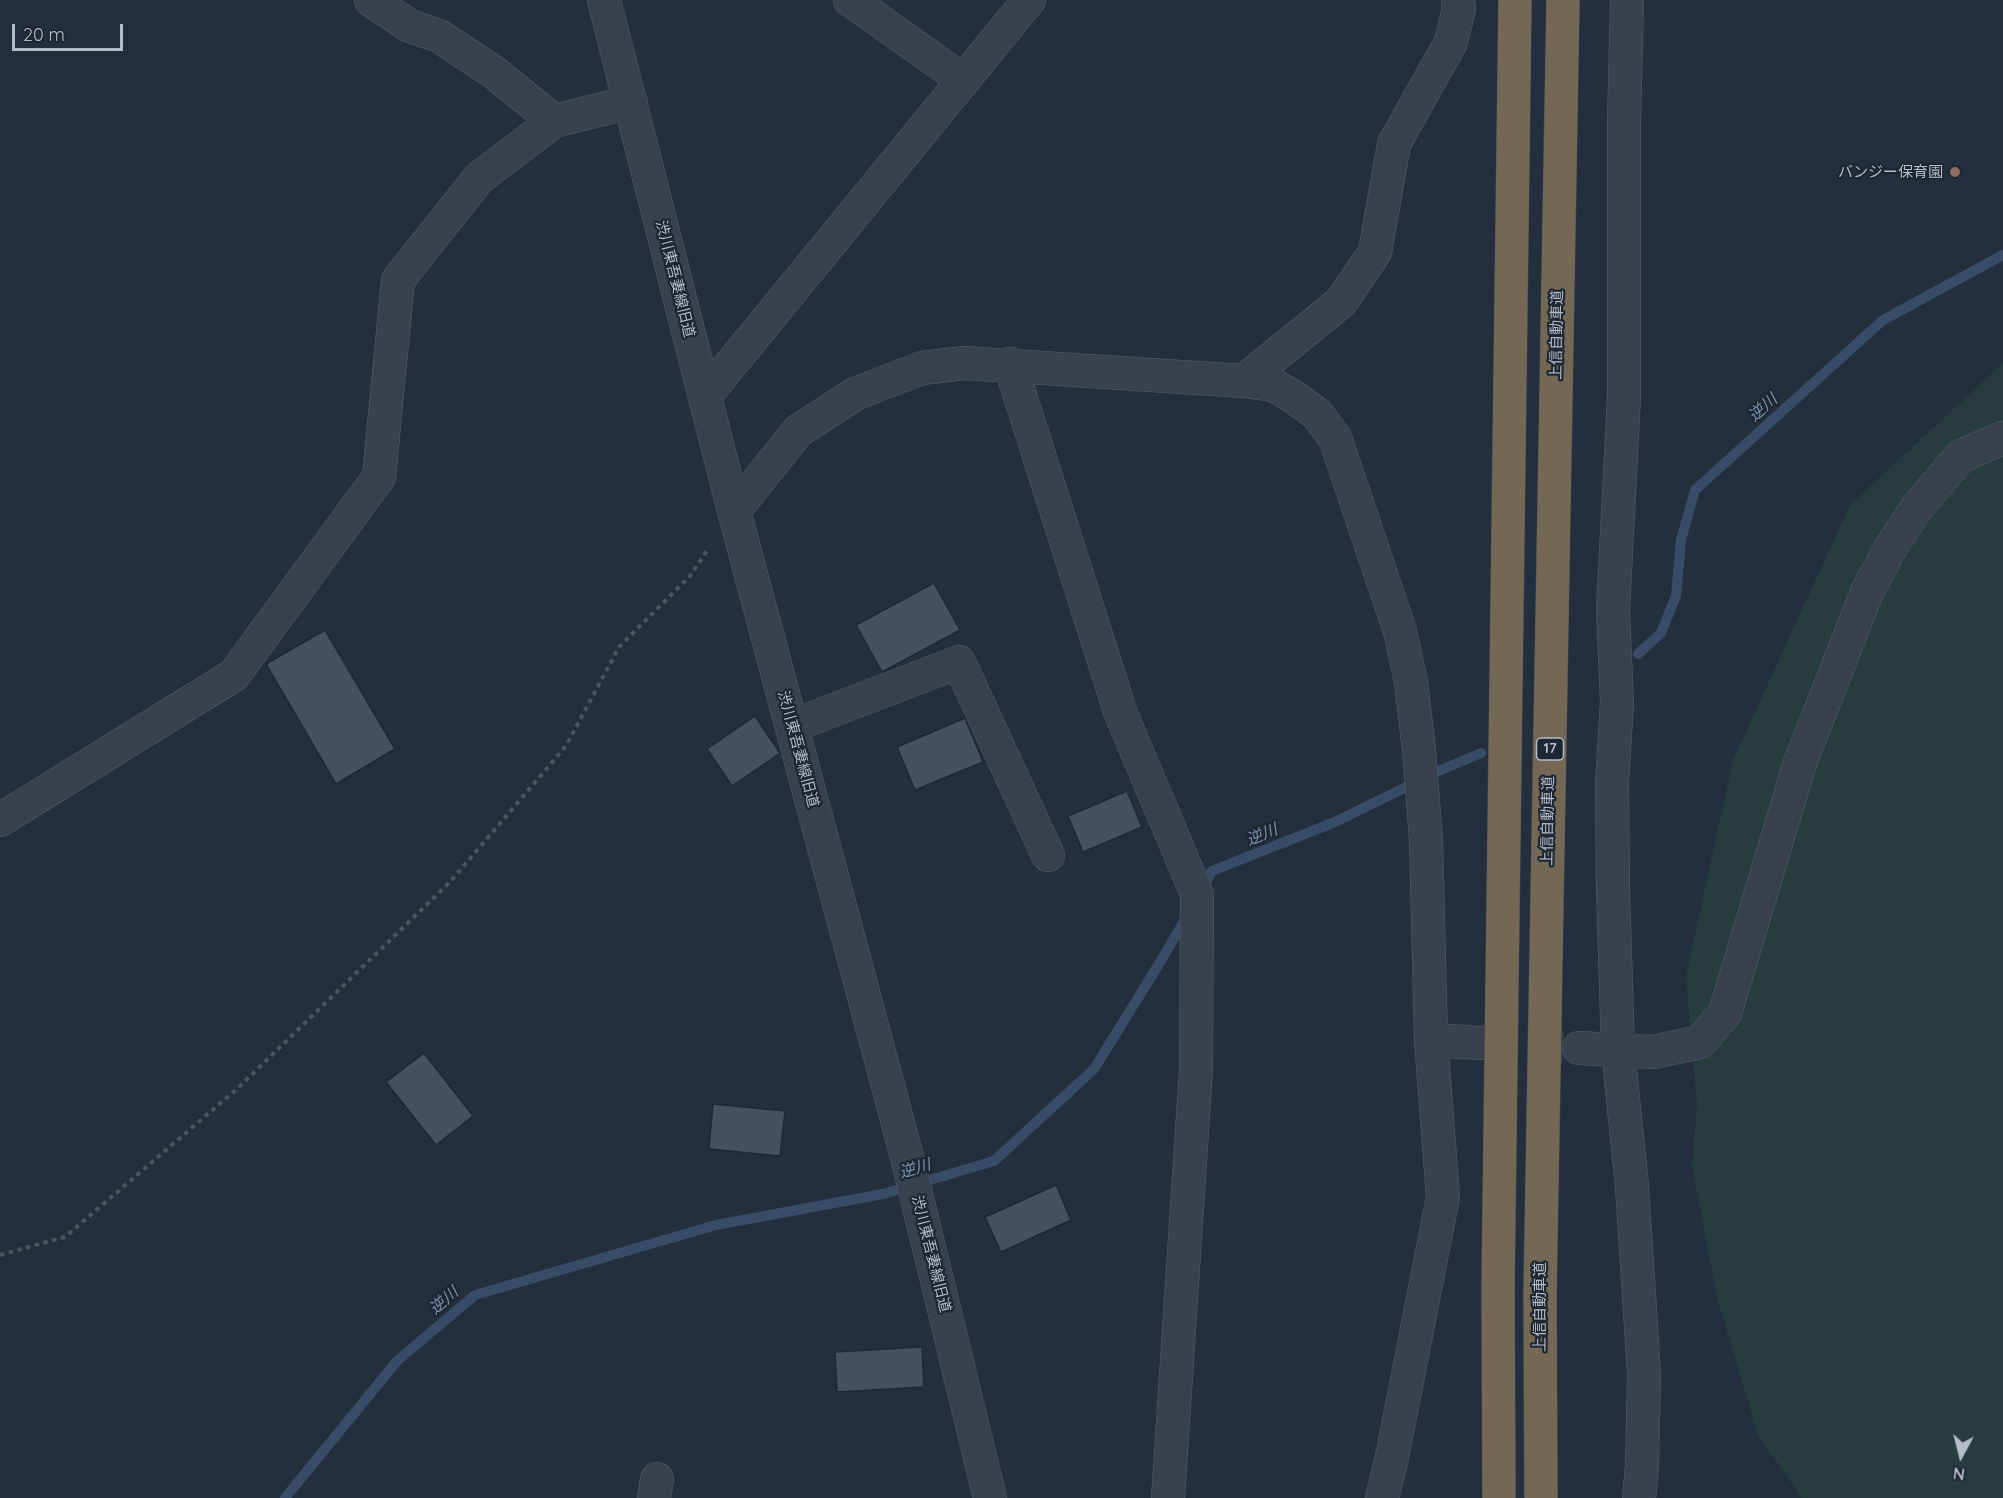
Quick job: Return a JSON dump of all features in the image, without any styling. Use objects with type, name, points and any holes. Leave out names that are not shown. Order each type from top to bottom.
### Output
[{"type":"highway","points":[[1499,1498],[1498,1287],[1515,0]]},
{"type":"highway","name":"上信自動車道","points":[[1541,1498],[1540,1295],[1563,0]]},
{"type":"street","points":[[371,0],[410,26],[440,36],[495,73],[554,121]]},
{"type":"street","name":"渋川東吾妻線旧道","points":[[604,0],[734,511],[906,1152],[990,1498]]},
{"type":"street","points":[[850,0],[963,80]]},
{"type":"street","points":[[705,396],[1029,0]]},
{"type":"street","points":[[1244,381],[1341,302],[1375,252],[1394,144],[1451,42],[1458,0]]},
{"type":"street","points":[[1627,0],[1623,396],[1613,610],[1617,703],[1612,793],[1618,1050],[1632,1186],[1644,1363],[1642,1466],[1639,1498]]},
{"type":"street","points":[[0,820],[234,675],[379,477],[398,280],[479,178],[554,121],[631,102]]},
{"type":"street","points":[[734,511],[798,431],[855,394],[922,368],[965,363],[1010,364],[1244,381],[1273,386],[1294,397],[1317,414],[1335,438],[1400,631],[1411,682],[1423,806],[1431,1040],[1443,1197],[1382,1498]]},
{"type":"street","points":[[1010,364],[1121,714],[1197,894],[1196,1069],[1168,1498]]},
{"type":"street","points":[[1579,1048],[1653,1052],[1700,1042],[1725,1013],[1800,763],[1867,592],[1891,547],[1918,506],[1961,456],[2003,438]]},
{"type":"street","points":[[792,726],[959,662],[1048,855]]},
{"type":"street","points":[[1431,1040],[1481,1043]]},
{"type":"path","points":[[0,1255],[65,1237],[238,1088],[450,882],[566,746],[619,647],[690,576],[734,511]]},
{"type":"green space","points":[[2003,363],[2003,1498],[1802,1498],[1758,1435],[1717,1297],[1692,1166],[1697,1106],[1686,976],[1733,760],[1850,505]]},
{"type":"building","points":[[934,583],[960,630],[882,672],[856,625]]},
{"type":"building","points":[[325,630],[395,749],[336,784],[266,664]]},
{"type":"building","points":[[755,716],[780,753],[732,786],[707,749]]},
{"type":"building","points":[[965,718],[983,762],[915,790],[897,747]]},
{"type":"building","points":[[1127,791],[1142,827],[1083,852],[1068,816]]},
{"type":"building","points":[[424,1053],[473,1116],[436,1145],[386,1082]]},
{"type":"building","points":[[713,1104],[785,1111],[780,1156],[709,1149]]},
{"type":"building","points":[[1056,1185],[1071,1220],[1001,1252],[985,1217]]},
{"type":"building","points":[[922,1347],[924,1387],[837,1392],[835,1352]]},
{"type":"waterway","name":"逆川","points":[[1638,654],[1661,633],[1676,596],[1681,540],[1695,490],[1883,320],[2003,255]]},
{"type":"waterway","name":"逆川","points":[[1202,889],[1212,871],[1335,822],[1481,753]]},
{"type":"waterway","name":"逆川","points":[[285,1498],[397,1361],[475,1295],[716,1225],[883,1194],[994,1161],[1094,1069],[1187,916]]},
{"type":"tunnel","points":[[1481,1043],[1579,1048]]},
{"type":"place","name":"バンジー保育園","points":[[1955,172]]}]
